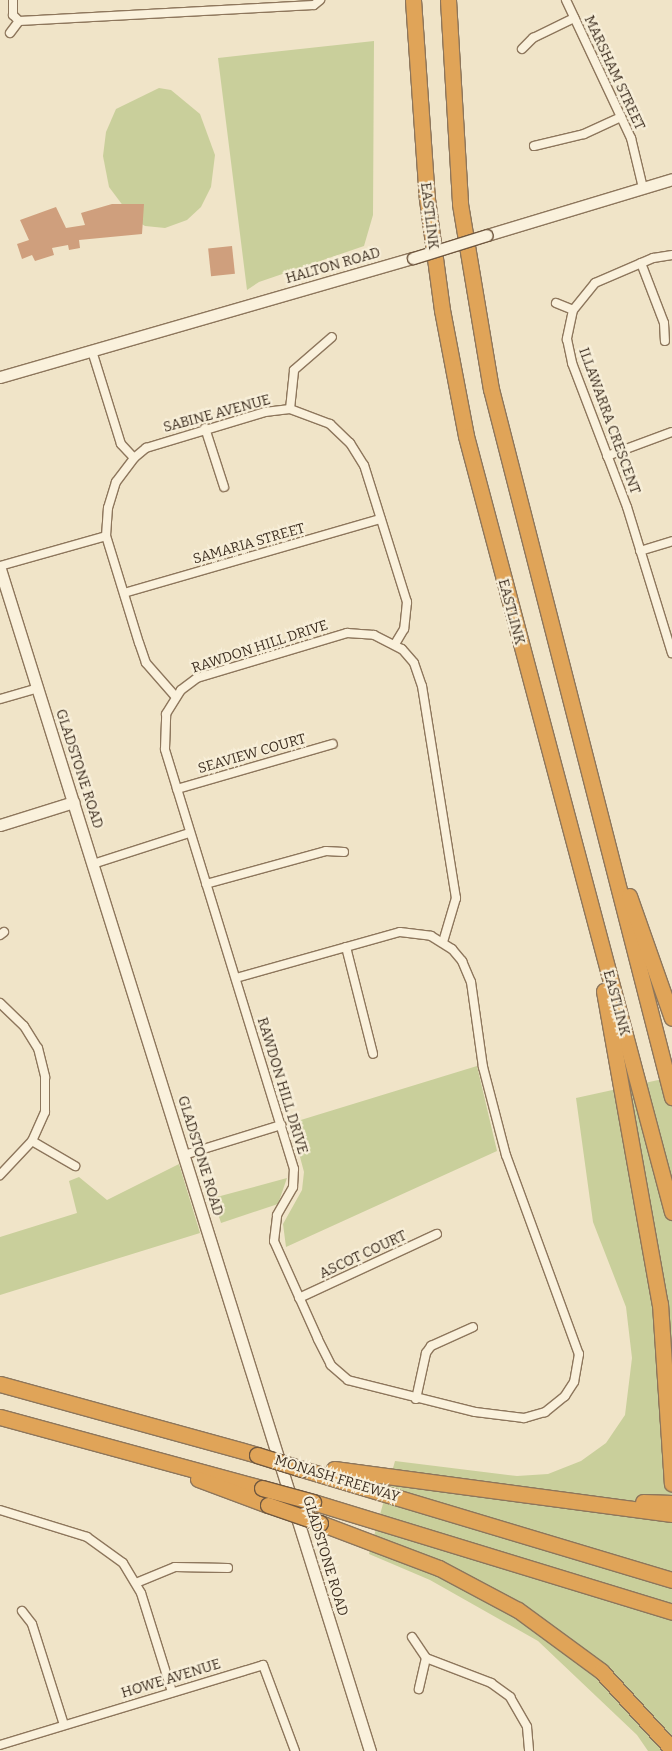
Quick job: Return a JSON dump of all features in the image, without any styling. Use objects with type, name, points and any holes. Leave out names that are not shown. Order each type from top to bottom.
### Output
[{"type":"highway","name":"EASTLINK","points":[[413,0],[426,191],[455,380],[488,526],[672,1212]]},
{"type":"highway","points":[[448,0],[460,204],[485,360],[521,515],[672,1096]]},
{"type":"highway","points":[[602,824],[672,1018]]},
{"type":"highway","points":[[587,896],[660,1304],[672,1484]]},
{"type":"highway","points":[[0,1384],[302,1466],[370,1477],[556,1500],[662,1510],[672,1503]]},
{"type":"highway","points":[[0,1417],[313,1502],[669,1611]]},
{"type":"highway","points":[[129,1452],[439,1568],[518,1610],[601,1671],[672,1749]]},
{"type":"highway","name":"MONASH FREEWAY","points":[[302,1466],[672,1580]]},
{"type":"main road","name":"HALTON ROAD","points":[[0,377],[413,258],[672,178]]},
{"type":"main road","name":"GLADSTONE ROAD","points":[[0,568],[2,582],[74,802],[370,1751]]},
{"type":"main road","points":[[0,825],[74,802]]},
{"type":"street","points":[[13,0],[13,15],[19,21],[317,3]]},
{"type":"street","name":"MARSHAM STREET","points":[[566,0],[631,138],[643,188]]},
{"type":"street","points":[[522,49],[533,38],[574,18]]},
{"type":"street","points":[[10,33],[19,21]]},
{"type":"street","points":[[534,146],[584,134],[621,117]]},
{"type":"street","name":"ILLAWARRA CRESCENT","points":[[672,255],[642,263],[595,283],[573,310],[568,331],[569,354],[640,551],[672,653]]},
{"type":"street","points":[[642,263],[664,324],[665,341]]},
{"type":"street","points":[[556,303],[573,310]]},
{"type":"street","points":[[290,409],[294,370],[332,338]]},
{"type":"street","points":[[92,351],[121,444],[134,458]]},
{"type":"street","name":"SABINE AVENUE","points":[[175,696],[146,663],[106,536],[108,508],[116,482],[134,458],[160,442],[205,428],[290,409],[330,424],[350,443],[364,465],[407,602],[404,629],[395,644]]},
{"type":"street","points":[[205,428],[224,487]]},
{"type":"street","points":[[607,456],[672,432]]},
{"type":"street","name":"SAMARIA STREET","points":[[124,593],[381,519]]},
{"type":"street","points":[[0,568],[106,536]]},
{"type":"street","points":[[640,551],[672,541]]},
{"type":"street","name":"RAWDON HILL DRIVE","points":[[347,633],[374,635],[395,644],[414,663],[424,695],[456,898],[442,942],[452,949],[470,982],[483,1067],[506,1155],[577,1341],[579,1367],[574,1382],[556,1406],[524,1418],[416,1399],[348,1380],[337,1372],[299,1298],[274,1241],[277,1215],[290,1195],[294,1176],[281,1124],[189,834],[163,733],[166,714],[175,696],[197,678],[347,633]]},
{"type":"street","points":[[0,699],[38,688]]},
{"type":"street","name":"SEAVIEW COURT","points":[[177,789],[333,744]]},
{"type":"street","points":[[93,864],[189,834]]},
{"type":"street","points":[[206,884],[326,851],[344,852]]},
{"type":"street","points":[[236,978],[400,932],[422,934],[442,942]]},
{"type":"street","points":[[346,947],[373,1054]]},
{"type":"street","points":[[0,1003],[24,1026],[38,1048],[45,1077],[45,1112],[32,1141],[0,1175]]},
{"type":"street","points":[[184,1155],[281,1124]]},
{"type":"street","points":[[32,1141],[75,1166]]},
{"type":"street","name":"ASCOT COURT","points":[[299,1298],[437,1234]]},
{"type":"street","points":[[416,1399],[426,1353],[432,1346],[473,1327]]},
{"type":"street","points":[[0,1510],[98,1542],[123,1563],[136,1583],[172,1692]]},
{"type":"street","points":[[136,1583],[174,1567],[228,1568]]},
{"type":"street","points":[[22,1610],[32,1624],[64,1725]]},
{"type":"street","points":[[412,1637],[426,1658],[491,1683],[510,1697],[525,1721],[530,1751]]},
{"type":"street","points":[[420,1689],[426,1658]]},
{"type":"street","name":"HOWE AVENUE","points":[[0,1745],[263,1665],[294,1751]]},
{"type":"green space","points":[[374,41],[373,215],[364,246],[259,282],[247,290],[218,58]]},
{"type":"green space","points":[[159,88],[171,90],[200,114],[215,155],[211,187],[201,207],[187,220],[165,228],[145,226],[133,219],[109,187],[103,156],[106,132],[116,109]]},
{"type":"green space","points":[[477,1066],[497,1151],[286,1247],[283,1224],[302,1190],[304,1172],[291,1123]]},
{"type":"green space","points":[[672,1077],[672,1751],[648,1751],[637,1735],[538,1641],[430,1580],[369,1554],[395,1461],[517,1476],[548,1474],[581,1461],[606,1443],[625,1415],[632,1358],[626,1307],[593,1222],[576,1098]]},
{"type":"green space","points":[[179,1164],[200,1233],[0,1295],[0,1237],[77,1213],[69,1181],[79,1177],[107,1200]]},
{"type":"green space","points":[[287,1178],[278,1204],[221,1223],[213,1198]]},
{"type":"building","points":[[112,204],[144,204],[142,234],[79,240],[80,248],[69,250],[68,245],[52,248],[54,255],[35,261],[32,255],[22,259],[17,244],[29,240],[20,220],[56,207],[66,228],[85,225],[81,213]]},
{"type":"building","points":[[232,246],[235,274],[211,276],[208,249]]}]
